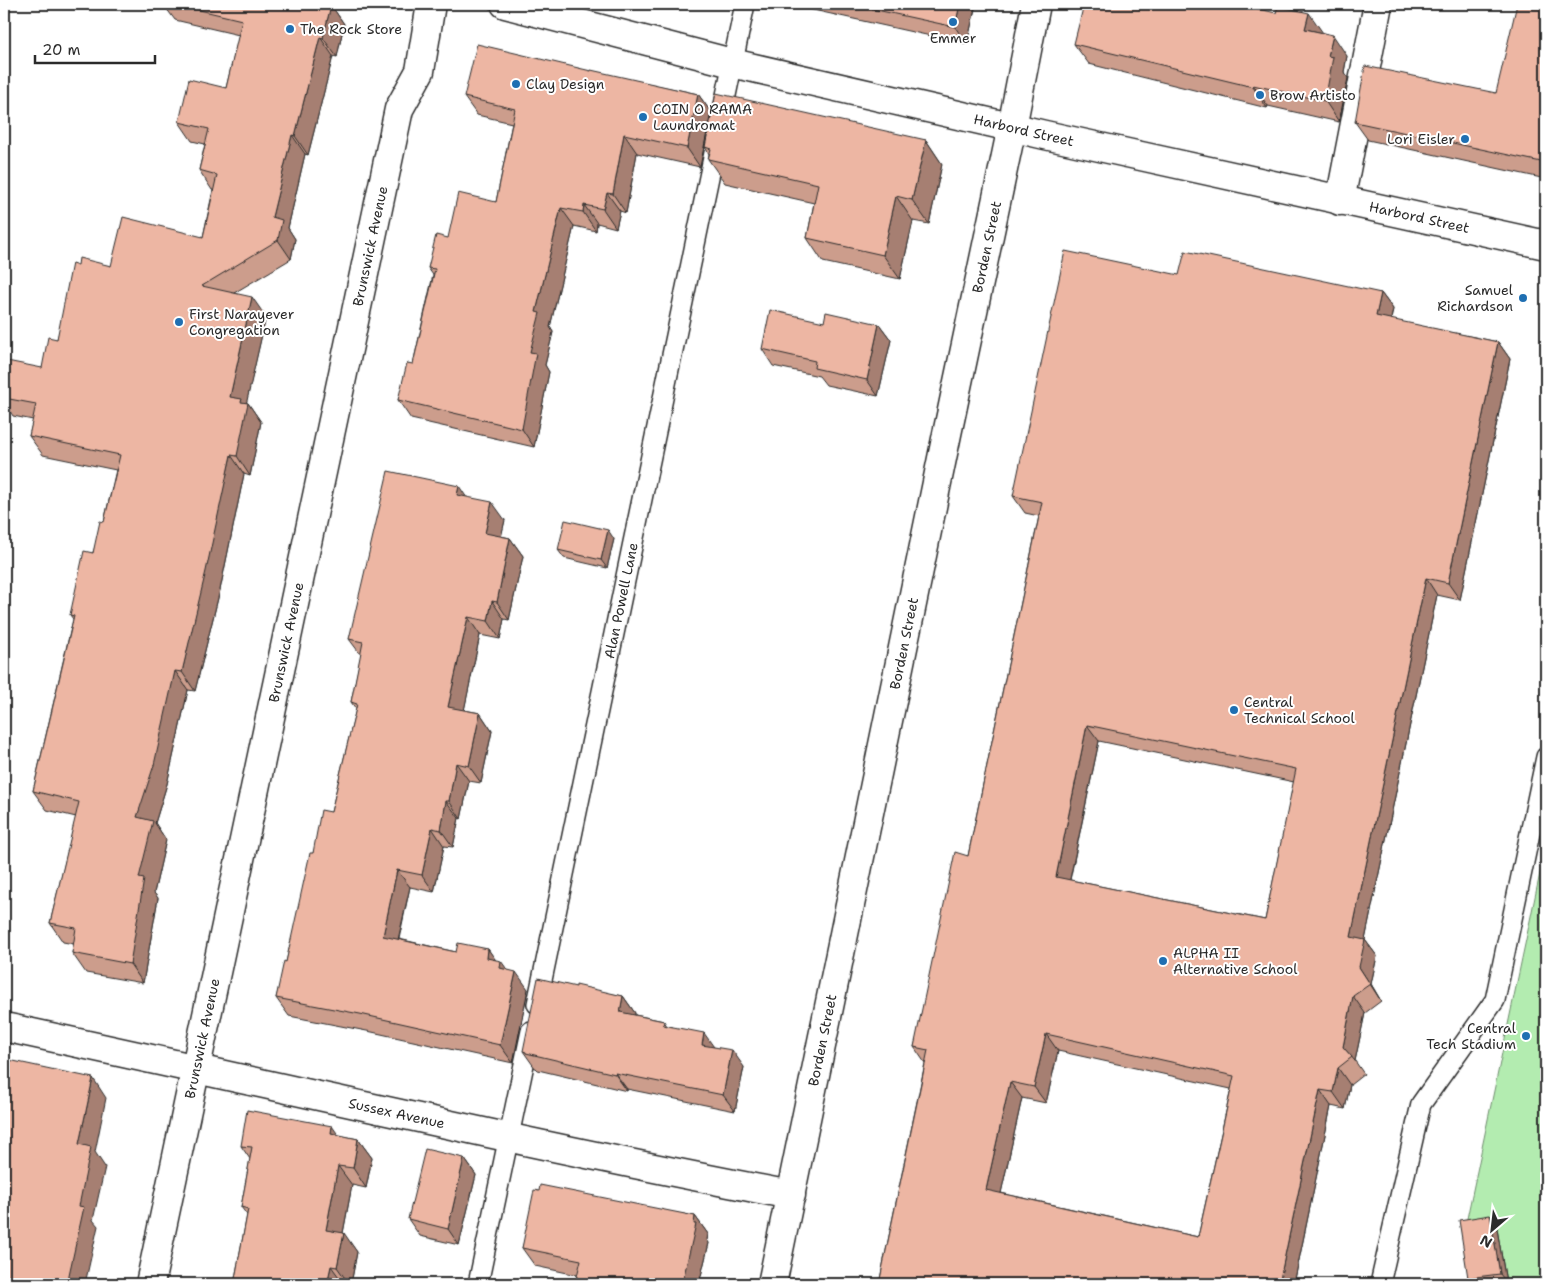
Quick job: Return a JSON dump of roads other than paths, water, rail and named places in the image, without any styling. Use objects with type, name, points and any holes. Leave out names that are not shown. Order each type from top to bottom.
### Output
[{"type":"street","name":"Brunswick Avenue","points":[[150,1284],[399,109],[420,71],[432,4]]},
{"type":"street","name":"Harbord Street","points":[[504,4],[732,63],[1546,246]]},
{"type":"street","name":"Borden Street","points":[[772,1284],[1036,4]]},
{"type":"street","points":[[1340,201],[1378,4]]},
{"type":"street","name":"Sussex Avenue","points":[[4,1027],[509,1138],[791,1195]]},
{"type":"lane","name":"Alan Powell Lane","points":[[478,1284],[745,4]]},
{"type":"lane","points":[[1380,1284],[1421,1104],[1495,1000],[1546,757]]},
{"type":"place","name":"Emmer","points":[[953,22]]},
{"type":"place","name":"The Rock Store","points":[[290,29]]},
{"type":"place","name":"Clay Design","points":[[516,84]]},
{"type":"place","name":"Brow Artisto","points":[[1260,95]]},
{"type":"place","name":"COIN O RAMA Laundromat","points":[[643,117]]},
{"type":"place","name":"Lori Eisler","points":[[1465,139]]},
{"type":"place","name":"Samuel Richardson","points":[[1523,298]]},
{"type":"place","name":"First Narayever Congregation","points":[[179,322]]},
{"type":"place","name":"Central Technical School","points":[[1234,710]]},
{"type":"place","name":"ALPHA II Alternative School","points":[[1163,961]]},
{"type":"place","name":"Central Tech Stadium","points":[[1526,1036]]}]
